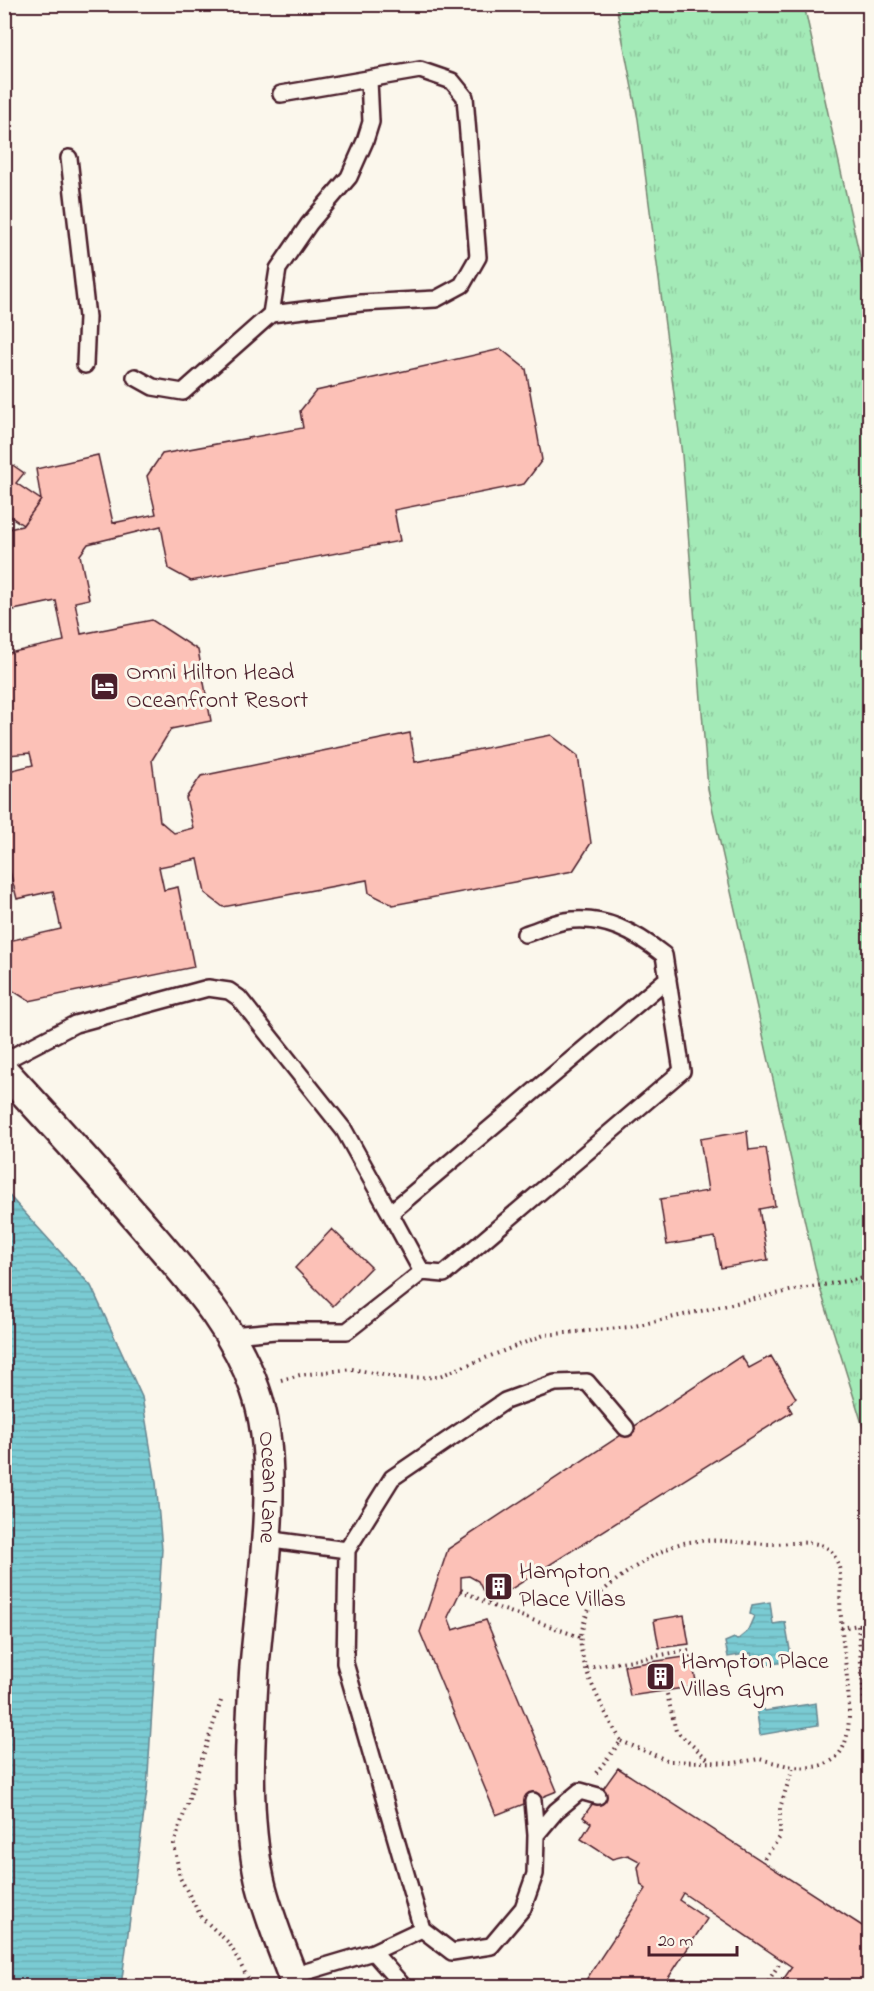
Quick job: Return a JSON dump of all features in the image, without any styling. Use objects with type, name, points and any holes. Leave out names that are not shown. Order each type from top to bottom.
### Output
[{"type":"street","name":"Ocean Lane","points":[[4,1071],[102,1177],[202,1294],[232,1335],[261,1406],[266,1445],[268,1503],[254,1675],[252,1836],[260,1882],[295,1981]]},
{"type":"lane","points":[[135,377],[153,387],[183,392],[271,314],[361,303],[436,299],[462,285],[478,257],[465,96],[452,81],[420,70],[281,94]]},
{"type":"lane","points":[[271,314],[278,269],[309,224],[348,177],[365,141],[371,122],[369,80]]},
{"type":"lane","points":[[69,158],[87,317],[85,365]]},
{"type":"lane","points":[[232,1335],[275,1331],[347,1331],[422,1272],[444,1274],[682,1071],[664,955],[636,933],[598,921],[565,921],[525,934]]},
{"type":"lane","points":[[390,1213],[668,978]]},
{"type":"lane","points":[[4,1061],[75,1024],[208,988],[229,991],[239,998],[344,1130],[422,1272]]},
{"type":"lane","points":[[533,1801],[536,1835],[535,1874],[523,1908],[491,1946],[452,1952],[422,1929],[345,1663],[348,1550],[392,1478],[505,1401],[555,1383],[587,1382],[626,1428]]},
{"type":"lane","points":[[265,1539],[348,1550]]},
{"type":"lane","points":[[536,1835],[556,1811],[580,1791],[598,1796]]},
{"type":"lane","points":[[295,1981],[373,1952],[422,1929]]},
{"type":"lane","points":[[373,1952],[403,1986]]},
{"type":"path","points":[[255,1388],[300,1375],[352,1369],[399,1378],[437,1377],[544,1335],[630,1328],[715,1307],[870,1277]]},
{"type":"path","points":[[711,1540],[750,1544],[821,1544],[832,1552],[839,1564],[841,1628],[849,1676],[846,1744],[837,1757],[826,1765],[812,1768],[793,1767],[759,1759],[734,1762],[669,1761],[621,1741],[592,1687],[580,1637],[593,1602],[630,1570],[661,1550],[684,1543],[711,1540]]},
{"type":"path","points":[[461,1590],[493,1606],[580,1637]]},
{"type":"path","points":[[841,1628],[870,1623]]},
{"type":"path","points":[[861,1625],[870,1775]]},
{"type":"path","points":[[587,1668],[689,1650]]},
{"type":"path","points":[[667,1694],[676,1731],[710,1761]]},
{"type":"path","points":[[222,1697],[217,1719],[174,1844],[180,1878],[202,1918],[229,1943],[252,1986]]},
{"type":"path","points":[[580,1791],[621,1741]]},
{"type":"path","points":[[764,1859],[780,1837],[780,1808],[793,1767]]},
{"type":"path","points":[[765,1986],[781,1961]]},
{"type":"green space","points":[[616,5],[804,5],[870,302],[869,1446],[819,1285],[708,789],[682,455],[638,119]]},
{"type":"water","points":[[4,1190],[91,1286],[142,1397],[156,1482],[162,1549],[147,1790],[121,1986],[5,1986]]},
{"type":"water","points":[[770,1602],[773,1624],[785,1622],[792,1661],[753,1667],[751,1653],[728,1657],[725,1642],[734,1638],[737,1640],[747,1632],[754,1616],[750,1614],[752,1605]]},
{"type":"water","points":[[816,1703],[818,1725],[760,1735],[756,1706],[762,1706],[765,1711]]},
{"type":"building","name":"Omni Hilton Head Oceanfront Resort","points":[[501,349],[526,369],[542,460],[524,484],[394,510],[400,541],[191,581],[169,569],[161,526],[88,544],[80,555],[89,599],[75,602],[81,634],[152,620],[198,650],[211,721],[171,729],[152,760],[160,821],[174,833],[193,828],[186,798],[201,776],[410,733],[415,762],[551,735],[578,756],[591,843],[573,871],[393,905],[369,893],[367,880],[223,907],[205,893],[198,859],[159,867],[164,890],[178,887],[194,967],[29,1001],[4,985],[4,942],[61,929],[53,891],[17,899],[4,848],[4,772],[33,765],[30,753],[8,755],[4,738],[4,654],[64,641],[56,601],[4,612],[4,594],[8,594],[4,575],[4,530],[22,526],[41,500],[36,469],[98,455],[113,523],[156,514],[147,476],[162,454],[303,428],[300,411],[316,391]]},
{"type":"building","points":[[4,459],[24,473],[16,483],[41,500],[23,525],[4,512]]},
{"type":"building","points":[[747,1131],[749,1150],[766,1148],[775,1206],[759,1209],[768,1260],[721,1268],[715,1237],[667,1245],[660,1199],[708,1191],[700,1139]]},
{"type":"building","points":[[332,1229],[371,1267],[333,1306],[295,1268]]},
{"type":"building","name":"Hampton Place Villas","points":[[741,1356],[749,1368],[771,1356],[796,1398],[788,1405],[792,1412],[489,1603],[478,1581],[469,1576],[461,1577],[461,1590],[448,1617],[453,1630],[486,1620],[557,1791],[496,1815],[420,1632],[448,1549]]},
{"type":"building","points":[[684,1615],[689,1644],[659,1648],[654,1620]]},
{"type":"building","name":"Hampton Place Villas Gym","points":[[691,1656],[697,1686],[630,1696],[624,1666]]},
{"type":"building","points":[[618,1768],[870,1931],[870,1979],[865,1986],[849,1986],[839,1980],[836,1986],[784,1986],[780,1984],[792,1967],[683,1893],[679,1900],[707,1919],[663,1986],[582,1986],[646,1889],[641,1885],[638,1867],[641,1862],[628,1855],[612,1859],[581,1839],[591,1823],[583,1817]]},
{"type":"place","name":"Omni Hilton Head Oceanfront Resort","points":[[105,687]]},
{"type":"place","name":"Hampton Place Villas","points":[[498,1586]]},
{"type":"place","name":"Hampton Place Villas Gym","points":[[660,1676]]}]
